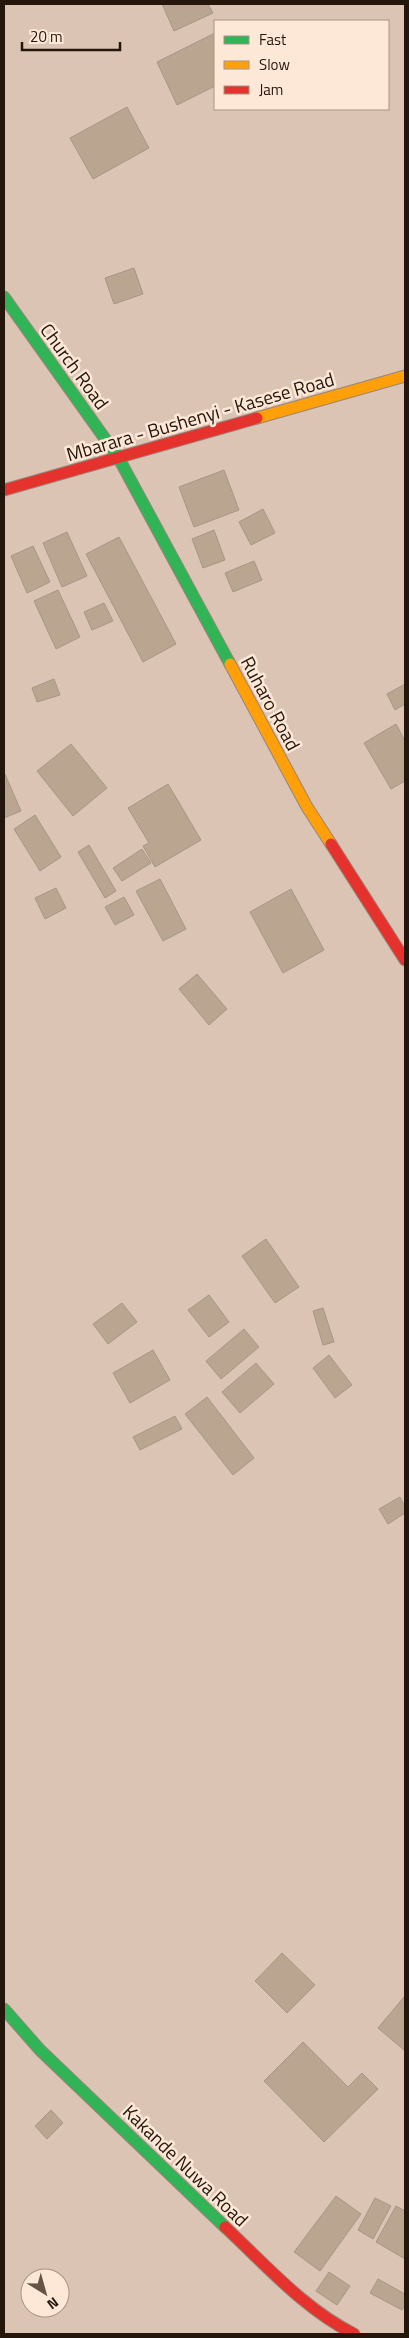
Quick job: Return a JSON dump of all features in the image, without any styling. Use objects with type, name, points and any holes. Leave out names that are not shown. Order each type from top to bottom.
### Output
[{"type":"street","name":"Church Road","points":[[4,297],[118,457]]},
{"type":"street","name":"Mbarara - Bushenyi - Kasese Road","points":[[4,490],[405,376]]},
{"type":"street","name":"Ruharo Road","points":[[118,457],[307,807],[405,960]]},
{"type":"street","name":"Kakande Nuwa Road","points":[[4,2010],[40,2050],[304,2302],[336,2325],[354,2334]]},
{"type":"building","points":[[162,4],[208,4],[213,13],[174,31]]},
{"type":"building","points":[[214,34],[214,86],[177,105],[157,62]]},
{"type":"building","points":[[127,107],[149,148],[93,179],[70,138]]},
{"type":"building","points":[[134,268],[143,294],[114,304],[105,278]]},
{"type":"building","points":[[224,470],[239,510],[194,527],[179,487]]},
{"type":"building","points":[[263,509],[275,533],[251,545],[239,522]]},
{"type":"building","points":[[214,530],[225,560],[203,568],[192,539]]},
{"type":"building","points":[[67,532],[87,576],[62,587],[43,543]]},
{"type":"building","points":[[119,537],[176,644],[143,662],[86,554]]},
{"type":"building","points":[[33,546],[50,582],[27,593],[11,556]]},
{"type":"building","points":[[254,561],[262,580],[233,592],[225,573]]},
{"type":"building","points":[[58,590],[80,637],[56,649],[34,601]]},
{"type":"building","points":[[104,603],[113,621],[92,630],[84,612]]},
{"type":"building","points":[[54,679],[60,695],[37,702],[32,688]]},
{"type":"building","points":[[405,684],[405,704],[395,710],[387,694]]},
{"type":"building","points":[[396,724],[405,741],[405,781],[391,789],[364,743]]},
{"type":"building","points":[[71,744],[107,788],[73,816],[37,771]]},
{"type":"building","points":[[4,772],[21,811],[4,818]]},
{"type":"building","points":[[168,784],[201,840],[155,867],[143,846],[149,843],[128,808]]},
{"type":"building","points":[[35,815],[61,857],[40,871],[14,829]]},
{"type":"building","points":[[89,845],[116,891],[105,898],[78,852]]},
{"type":"building","points":[[142,849],[151,863],[122,881],[113,868]]},
{"type":"building","points":[[160,879],[186,929],[163,941],[136,891]]},
{"type":"building","points":[[56,888],[66,908],[45,919],[35,898]]},
{"type":"building","points":[[291,889],[324,950],[283,973],[250,912]]},
{"type":"building","points":[[124,897],[134,915],[115,925],[105,907]]},
{"type":"building","points":[[197,974],[227,1009],[209,1025],[179,989]]},
{"type":"building","points":[[266,1239],[299,1287],[275,1303],[242,1256]]},
{"type":"building","points":[[209,1295],[229,1322],[209,1337],[188,1310]]},
{"type":"building","points":[[122,1303],[137,1322],[108,1344],[93,1324]]},
{"type":"building","points":[[323,1308],[334,1342],[323,1345],[313,1311]]},
{"type":"building","points":[[244,1329],[259,1347],[221,1379],[206,1361]]},
{"type":"building","points":[[153,1350],[170,1380],[130,1403],[113,1373]]},
{"type":"building","points":[[329,1355],[352,1385],[335,1398],[313,1368]]},
{"type":"building","points":[[256,1363],[274,1384],[240,1413],[222,1392]]},
{"type":"building","points":[[207,1397],[254,1458],[233,1475],[185,1414]]},
{"type":"building","points":[[175,1416],[182,1429],[140,1450],[133,1437]]},
{"type":"building","points":[[400,1497],[405,1507],[405,1513],[388,1524],[379,1509]]},
{"type":"building","points":[[282,1953],[315,1985],[287,2013],[255,1981]]},
{"type":"building","points":[[404,1997],[405,1999],[405,2051],[378,2028]]},
{"type":"building","points":[[303,2042],[348,2087],[362,2073],[378,2089],[324,2142],[264,2081]]},
{"type":"building","points":[[51,2110],[63,2123],[47,2139],[35,2126]]},
{"type":"building","points":[[336,2196],[361,2214],[320,2271],[294,2252]]},
{"type":"building","points":[[375,2198],[391,2206],[373,2239],[358,2230]]},
{"type":"building","points":[[396,2206],[405,2211],[405,2259],[376,2242]]},
{"type":"building","points":[[329,2272],[350,2286],[337,2305],[316,2291]]},
{"type":"building","points":[[378,2279],[405,2294],[405,2305],[402,2310],[370,2293]]},
{"type":"traffic: fast","points":[[4,297],[118,457],[230,664]]},
{"type":"traffic: fast","points":[[4,2009],[40,2050],[225,2227]]},
{"type":"traffic: slow","points":[[257,418],[405,376]]},
{"type":"traffic: slow","points":[[230,664],[307,807],[331,844]]},
{"type":"traffic: jam","points":[[4,490],[257,418]]},
{"type":"traffic: jam","points":[[331,844],[405,960]]},
{"type":"traffic: jam","points":[[225,2227],[302,2299],[336,2324],[354,2334]]}]
